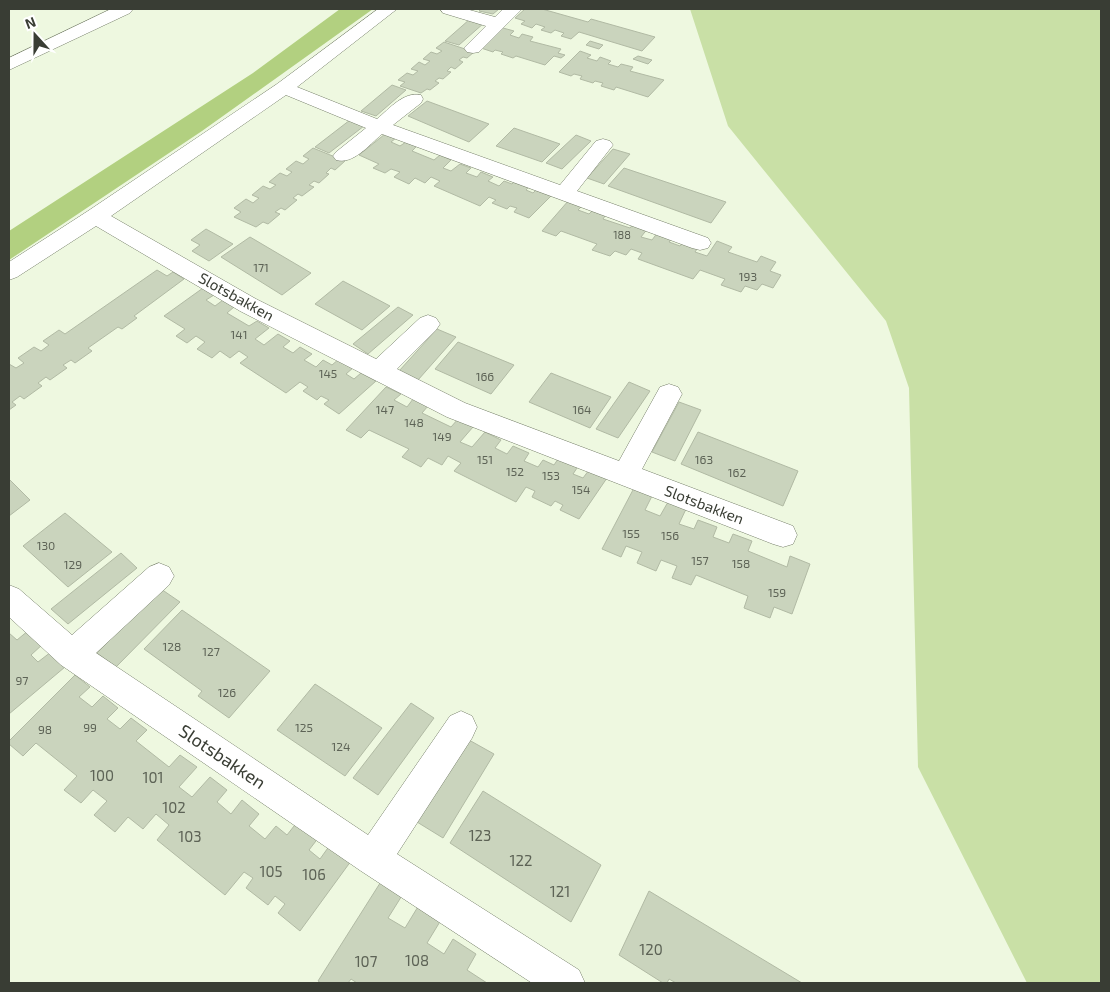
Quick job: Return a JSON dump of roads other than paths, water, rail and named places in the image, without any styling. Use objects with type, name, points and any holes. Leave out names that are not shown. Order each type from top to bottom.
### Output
[{"type":"street","points":[[9,272],[96,216],[284,88],[388,9]]},
{"type":"street","points":[[449,9],[498,24]]},
{"type":"street","points":[[473,48],[513,9]]},
{"type":"street","points":[[9,65],[114,11]]},
{"type":"street","points":[[284,88],[380,127],[700,243]]},
{"type":"street","points":[[343,156],[414,99]]},
{"type":"street","points":[[564,193],[603,145]]},
{"type":"street","name":"Slotsbakken","points":[[96,216],[248,305],[463,413],[784,535]]},
{"type":"street","points":[[380,372],[428,324]]},
{"type":"street","points":[[625,475],[669,394]]},
{"type":"street","points":[[72,655],[159,576]]},
{"type":"street","name":"Slotsbakken","points":[[9,598],[72,655],[373,859],[566,983]]},
{"type":"street","points":[[373,859],[461,727]]}]
